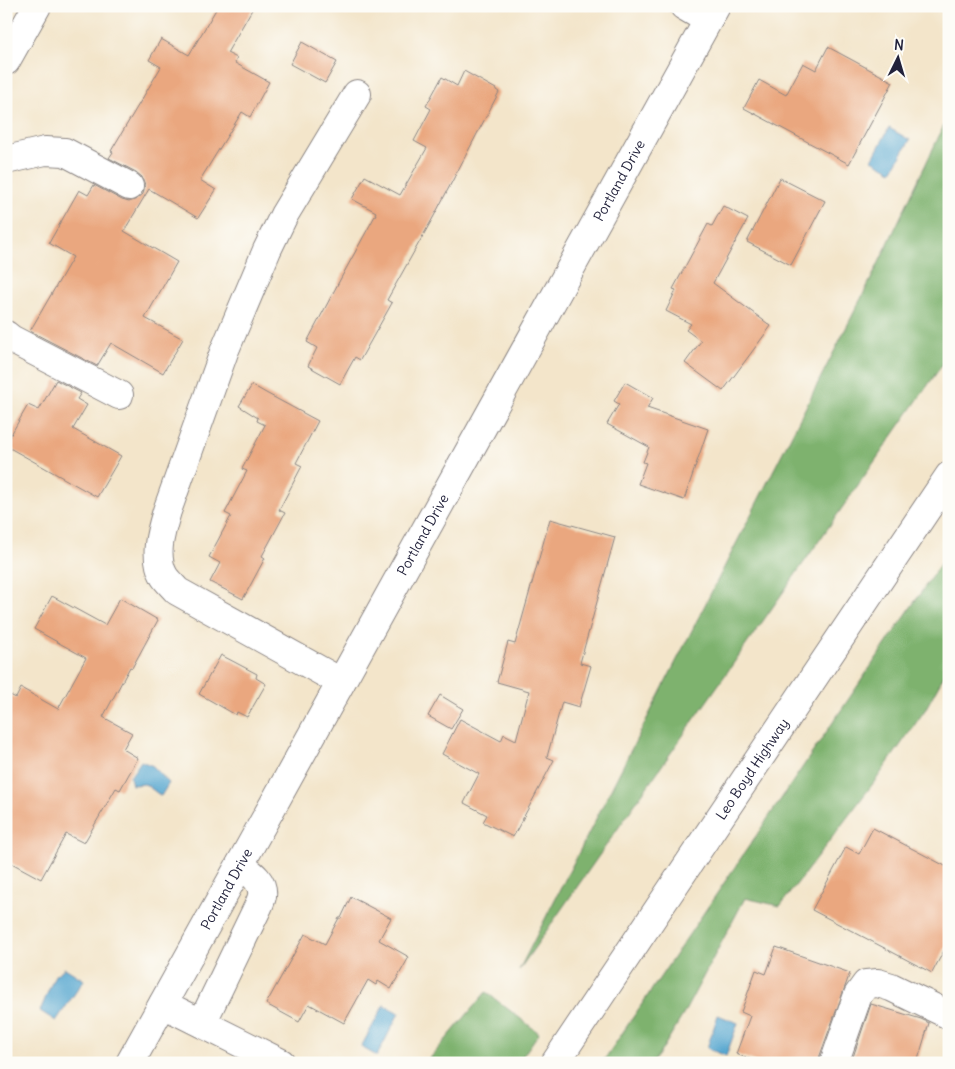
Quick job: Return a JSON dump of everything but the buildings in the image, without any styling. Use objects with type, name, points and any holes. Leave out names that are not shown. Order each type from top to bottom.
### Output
[{"type":"street","points":[[6,61],[37,6]]},
{"type":"street","points":[[684,6],[712,13]]},
{"type":"street","name":"Portland Drive","points":[[130,1063],[712,13]]},
{"type":"street","points":[[341,682],[177,591],[164,577],[158,561],[160,535],[167,511],[224,352],[267,250],[284,216],[357,94]]},
{"type":"street","points":[[6,160],[45,151],[64,152],[129,186]]},
{"type":"street","points":[[6,335],[119,395]]},
{"type":"street","name":"Leo Boyd Highway","points":[[554,1063],[666,900],[949,476]]},
{"type":"street","points":[[202,1023],[262,896],[261,885],[253,874],[240,865]]},
{"type":"street","points":[[834,1063],[858,995],[866,984],[891,987],[949,1015]]},
{"type":"street","points":[[163,1004],[281,1063]]},
{"type":"green space","points":[[949,115],[949,355],[519,970],[874,273]]},
{"type":"green space","points":[[949,551],[949,666],[925,710],[878,777],[780,906],[745,898],[683,1015],[652,1063],[602,1063]]},
{"type":"green space","points":[[486,992],[539,1033],[518,1063],[426,1063]]},
{"type":"water","points":[[889,128],[910,140],[892,171],[872,160]]},
{"type":"water","points":[[141,761],[153,766],[169,783],[161,796],[145,784],[132,785],[130,777]]},
{"type":"water","points":[[65,968],[84,980],[56,1021],[40,1011],[55,975]]},
{"type":"water","points":[[384,1005],[399,1013],[377,1056],[361,1047]]},
{"type":"water","points":[[718,1015],[738,1023],[726,1056],[707,1048]]}]
